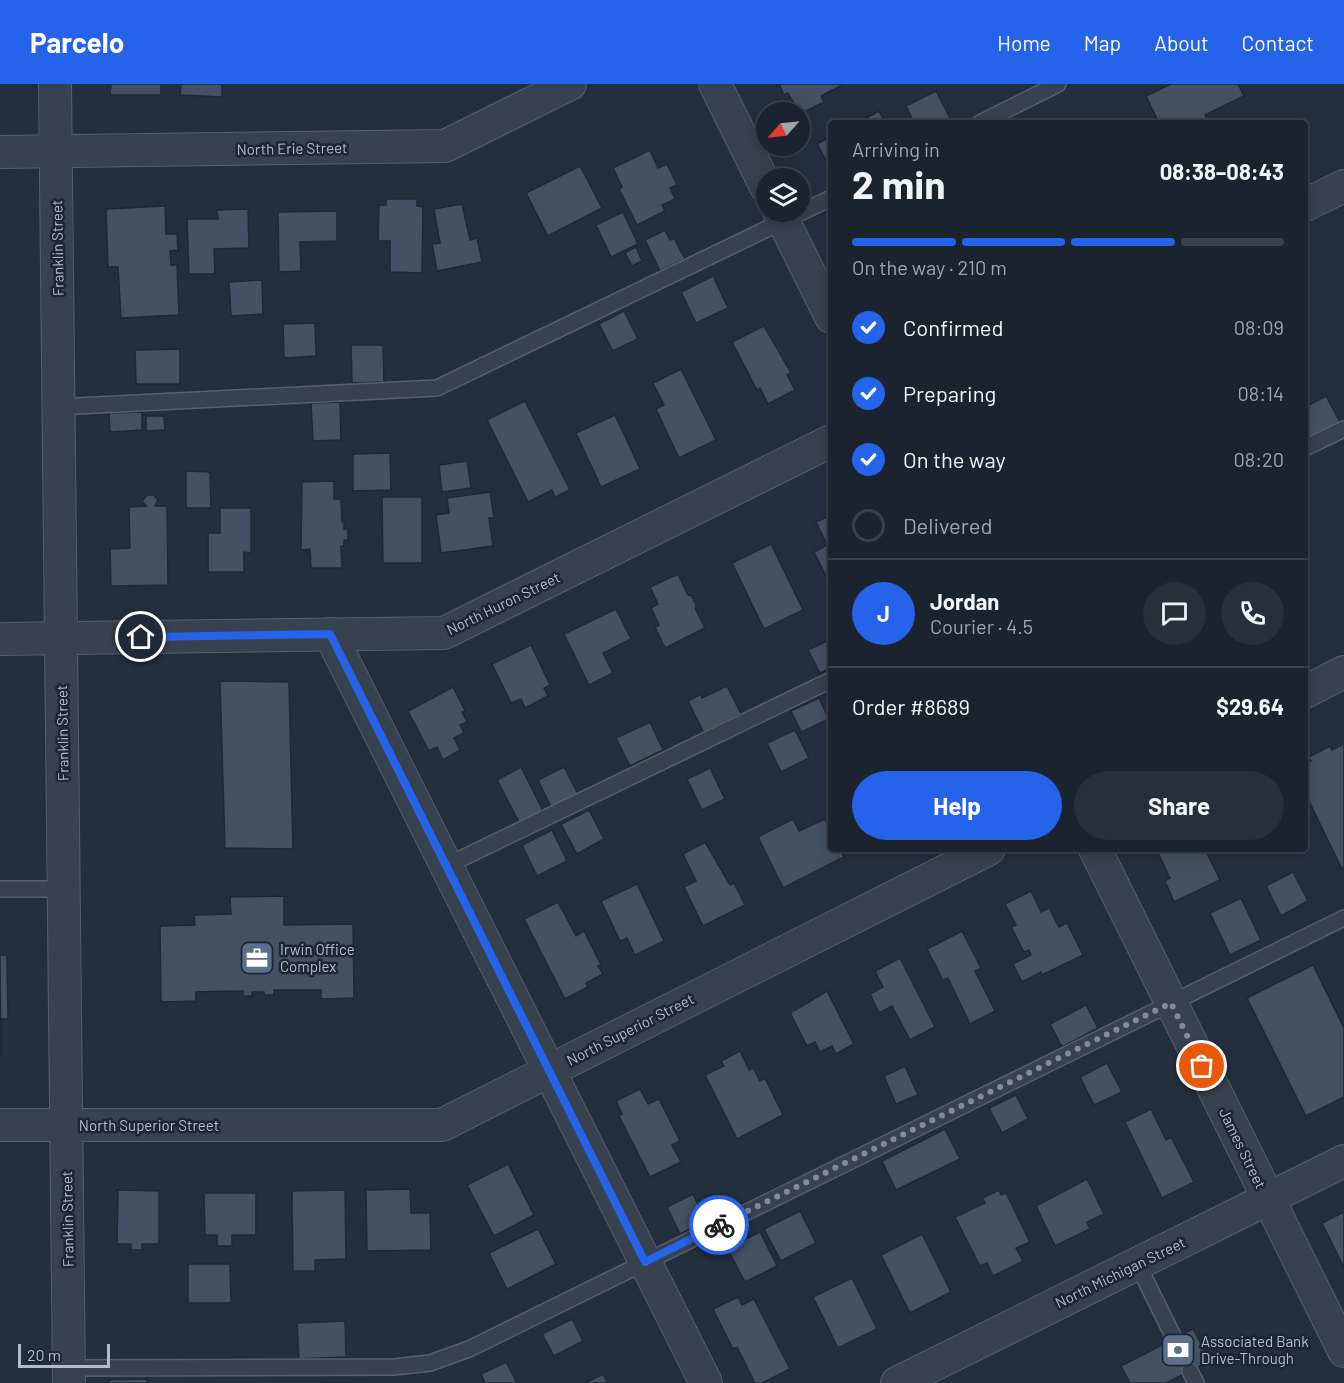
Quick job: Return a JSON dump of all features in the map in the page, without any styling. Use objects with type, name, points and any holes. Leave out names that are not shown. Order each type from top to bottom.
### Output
[{"type":"street","name":"Franklin Street","points":[[55,84],[69,1376]]},
{"type":"street","name":"North Erie Street","points":[[0,152],[445,146],[570,84]]},
{"type":"street","points":[[715,84],[757,168]]},
{"type":"street","points":[[1308,204],[1344,186]]},
{"type":"street","points":[[784,222],[828,311]]},
{"type":"street","name":"North Huron Street","points":[[0,639],[444,633],[828,442]]},
{"type":"street","points":[[330,634],[706,1383]]},
{"type":"street","points":[[1308,690],[1344,672]]},
{"type":"street","name":"North Superior Street","points":[[0,1125],[442,1125],[983,852]]},
{"type":"street","name":"James Street","points":[[1096,852],[1344,1351]]},
{"type":"street","name":"North Michigan Street","points":[[897,1383],[1344,1161]]},
{"type":"lane","points":[[986,120],[1058,84]]},
{"type":"lane","points":[[810,206],[828,199]]},
{"type":"lane","points":[[58,407],[437,388],[771,222]]},
{"type":"lane","points":[[1308,447],[1344,429]]},
{"type":"lane","points":[[446,866],[828,681]]},
{"type":"lane","points":[[0,889],[64,889]]},
{"type":"lane","points":[[69,1376],[394,1367],[430,1363],[469,1349],[1344,918]]},
{"type":"lane","points":[[1137,1263],[1174,1338]]},
{"type":"building","points":[[111,84],[161,84],[161,95],[110,95]]},
{"type":"building","points":[[181,84],[222,84],[222,97],[180,95]]},
{"type":"building","points":[[779,84],[844,84],[821,96],[824,102],[810,109],[810,102],[793,102],[788,93],[784,95]]},
{"type":"building","points":[[1171,84],[1238,84],[1244,96],[1205,115],[1208,120],[1158,120],[1146,96]]},
{"type":"building","points":[[936,91],[951,120],[913,120],[906,106]]},
{"type":"building","points":[[879,111],[884,120],[862,120]]},
{"type":"building","points":[[828,138],[828,163],[817,144]]},
{"type":"building","points":[[650,150],[658,168],[667,164],[677,185],[670,188],[675,199],[662,205],[665,211],[637,225],[619,189],[622,187],[613,168]]},
{"type":"building","points":[[580,166],[602,208],[548,236],[526,193]]},
{"type":"building","points":[[386,199],[417,199],[417,206],[423,207],[422,273],[390,272],[390,241],[378,241],[379,205],[386,205]]},
{"type":"building","points":[[462,204],[470,240],[477,238],[482,262],[437,271],[432,244],[440,243],[434,209]]},
{"type":"building","points":[[165,206],[166,234],[177,234],[178,250],[170,251],[171,265],[177,265],[179,315],[121,318],[118,267],[108,267],[106,209]]},
{"type":"building","points":[[248,209],[249,248],[214,249],[215,274],[189,274],[187,219],[218,219],[217,210]]},
{"type":"building","points":[[337,211],[337,241],[300,242],[301,271],[279,272],[278,212]]},
{"type":"building","points":[[623,212],[638,244],[611,257],[596,225]]},
{"type":"building","points":[[665,230],[670,240],[674,238],[685,259],[660,271],[645,240]]},
{"type":"building","points":[[636,247],[642,261],[632,266],[625,253]]},
{"type":"building","points":[[713,276],[728,308],[696,323],[681,292]]},
{"type":"building","points":[[262,280],[263,314],[231,316],[229,282]]},
{"type":"building","points":[[624,311],[638,339],[613,351],[599,324]]},
{"type":"building","points":[[315,323],[316,356],[284,358],[283,324]]},
{"type":"building","points":[[764,326],[791,373],[787,375],[795,390],[768,404],[760,388],[757,390],[732,342]]},
{"type":"building","points":[[351,345],[383,345],[384,382],[352,383]]},
{"type":"building","points":[[180,349],[180,384],[136,384],[135,350]]},
{"type":"building","points":[[681,369],[716,440],[679,458],[656,409],[664,405],[653,383]]},
{"type":"building","points":[[1326,396],[1341,424],[1308,440],[1308,405]]},
{"type":"building","points":[[525,401],[570,490],[555,497],[552,490],[528,502],[487,420]]},
{"type":"building","points":[[340,402],[341,440],[313,441],[311,403]]},
{"type":"building","points":[[142,412],[142,430],[110,432],[109,413]]},
{"type":"building","points":[[615,415],[640,469],[601,487],[576,433]]},
{"type":"building","points":[[146,416],[164,416],[165,430],[146,431]]},
{"type":"building","points":[[390,453],[391,490],[353,491],[353,454]]},
{"type":"building","points":[[467,461],[471,488],[442,492],[439,465]]},
{"type":"building","points":[[186,471],[210,472],[211,508],[186,508]]},
{"type":"building","points":[[334,481],[334,499],[341,499],[342,522],[344,521],[344,529],[348,529],[348,540],[344,540],[344,546],[341,546],[342,568],[311,568],[310,549],[301,550],[302,482]]},
{"type":"building","points":[[490,492],[494,518],[489,518],[493,546],[441,553],[436,515],[449,513],[447,498]]},
{"type":"building","points":[[147,495],[154,495],[158,500],[155,506],[167,506],[168,585],[111,586],[110,549],[130,548],[129,507],[146,506],[142,501]]},
{"type":"building","points":[[382,497],[422,497],[422,563],[383,563]]},
{"type":"building","points":[[220,508],[251,508],[251,553],[244,552],[244,572],[208,572],[208,533],[220,533]]},
{"type":"building","points":[[828,516],[828,580],[814,552],[827,545],[816,522]]},
{"type":"building","points":[[771,544],[803,610],[764,629],[732,563]]},
{"type":"building","points":[[678,574],[688,595],[692,596],[705,628],[665,648],[655,627],[659,625],[651,608],[658,604],[650,587]]},
{"type":"building","points":[[616,609],[631,639],[603,653],[613,673],[589,685],[564,634]]},
{"type":"building","points":[[828,640],[828,669],[820,673],[808,650]]},
{"type":"building","points":[[531,645],[550,685],[544,688],[548,696],[525,708],[521,699],[511,703],[492,664]]},
{"type":"building","points":[[220,681],[289,682],[293,849],[225,848]]},
{"type":"building","points":[[727,686],[741,714],[704,733],[688,701],[701,694],[702,698]]},
{"type":"building","points":[[453,687],[465,711],[462,712],[467,722],[460,725],[464,733],[454,738],[460,750],[443,760],[437,747],[429,751],[408,711]]},
{"type":"building","points":[[819,698],[828,719],[801,732],[791,711]]},
{"type":"building","points":[[650,722],[663,750],[630,766],[616,738]]},
{"type":"building","points":[[795,730],[809,758],[781,772],[767,743]]},
{"type":"building","points":[[1344,744],[1344,867],[1342,869],[1308,799],[1308,762],[1311,761],[1309,757],[1330,746],[1332,750]]},
{"type":"building","points":[[521,767],[543,811],[519,822],[497,780]]},
{"type":"building","points":[[564,767],[579,796],[552,809],[538,780]]},
{"type":"building","points":[[710,768],[725,799],[702,810],[687,779]]},
{"type":"building","points":[[589,810],[604,839],[577,854],[561,824]]},
{"type":"building","points":[[793,819],[799,831],[825,819],[828,825],[828,852],[842,852],[844,857],[783,888],[758,837]]},
{"type":"building","points":[[552,830],[567,861],[537,876],[522,845]]},
{"type":"building","points":[[705,842],[730,885],[734,883],[745,905],[703,926],[684,887],[696,881],[683,854]]},
{"type":"building","points":[[1157,852],[1206,852],[1220,880],[1174,902],[1165,881],[1170,878]]},
{"type":"building","points":[[1293,872],[1308,901],[1281,916],[1266,886]]},
{"type":"building","points":[[637,884],[664,941],[635,955],[627,938],[620,941],[601,901]]},
{"type":"building","points":[[1031,891],[1041,912],[1049,908],[1059,927],[1067,923],[1083,955],[1022,982],[1013,964],[1031,955],[1029,950],[1024,952],[1011,927],[1016,925],[1005,904]]},
{"type":"building","name":"Irwin Office Complex","points":[[284,896],[284,925],[353,924],[354,998],[321,999],[321,990],[274,990],[274,995],[252,992],[252,996],[243,996],[243,991],[196,992],[196,1001],[161,1002],[160,926],[195,925],[194,915],[231,914],[230,897]]},
{"type":"building","points":[[1241,898],[1261,940],[1230,955],[1210,913]]},
{"type":"building","points":[[558,902],[576,936],[584,931],[601,965],[598,966],[603,974],[586,983],[588,987],[565,999],[524,919]]},
{"type":"building","points":[[962,931],[981,968],[975,971],[995,1011],[970,1024],[948,978],[943,980],[927,949]]},
{"type":"building","points":[[0,955],[7,955],[8,1019],[1,1019],[1,1057]]},
{"type":"building","points":[[900,958],[935,1027],[910,1040],[892,1006],[879,1013],[870,994],[883,987],[875,971]]},
{"type":"building","points":[[1313,965],[1344,1028],[1344,1097],[1306,1116],[1247,998]]},
{"type":"building","points":[[827,991],[854,1044],[836,1054],[832,1046],[820,1052],[815,1042],[807,1046],[790,1013]]},
{"type":"building","points":[[1086,1005],[1098,1028],[1062,1047],[1050,1024]]},
{"type":"building","points":[[740,1051],[749,1070],[753,1068],[760,1081],[765,1078],[783,1115],[737,1139],[705,1075],[724,1066],[721,1061]]},
{"type":"building","points":[[1107,1063],[1122,1092],[1094,1105],[1080,1077]]},
{"type":"building","points":[[905,1066],[918,1095],[896,1104],[884,1076]]},
{"type":"building","points":[[640,1089],[648,1104],[659,1099],[680,1141],[672,1145],[681,1162],[650,1177],[619,1116],[622,1114],[616,1101]]},
{"type":"building","points":[[1016,1095],[1028,1119],[1002,1133],[989,1108]]},
{"type":"building","points":[[1151,1109],[1166,1140],[1171,1137],[1194,1182],[1162,1198],[1125,1122]]},
{"type":"building","points":[[945,1129],[960,1159],[896,1190],[882,1161]]},
{"type":"building","points":[[508,1164],[534,1215],[494,1236],[467,1185]]},
{"type":"building","points":[[1087,1179],[1104,1214],[1087,1222],[1090,1229],[1055,1246],[1036,1206]]},
{"type":"building","points":[[410,1189],[411,1213],[430,1213],[431,1250],[367,1251],[366,1190]]},
{"type":"building","points":[[118,1190],[159,1191],[159,1244],[142,1244],[142,1250],[131,1250],[131,1244],[117,1244]]},
{"type":"building","points":[[345,1190],[346,1259],[315,1260],[315,1271],[293,1271],[292,1191]]},
{"type":"building","points":[[999,1190],[1001,1195],[1006,1193],[1030,1242],[1016,1248],[1023,1261],[993,1276],[987,1263],[980,1266],[955,1217],[985,1203],[982,1198]]},
{"type":"building","points":[[204,1193],[256,1193],[256,1235],[232,1235],[232,1246],[217,1246],[217,1235],[205,1235]]},
{"type":"building","points":[[693,1194],[706,1221],[680,1234],[667,1207]]},
{"type":"building","points":[[800,1211],[816,1243],[781,1261],[764,1229]]},
{"type":"building","points":[[1344,1212],[1344,1268],[1322,1223]]},
{"type":"building","points":[[538,1229],[556,1264],[507,1289],[489,1253]]},
{"type":"building","points":[[760,1232],[777,1266],[745,1282],[727,1248]]},
{"type":"building","points":[[922,1234],[951,1292],[910,1313],[881,1255]]},
{"type":"building","points":[[188,1264],[230,1264],[231,1303],[188,1303]]},
{"type":"building","points":[[852,1278],[877,1329],[838,1348],[813,1297]]},
{"type":"building","points":[[738,1297],[742,1305],[754,1299],[790,1369],[762,1383],[755,1383],[737,1347],[733,1349],[713,1309]]},
{"type":"building","points":[[572,1319],[583,1341],[554,1356],[542,1334]]},
{"type":"building","points":[[345,1321],[346,1357],[299,1359],[297,1323]]},
{"type":"building","name":"Associated Bank Drive-Through","points":[[1193,1329],[1210,1361],[1166,1383],[1130,1383],[1121,1366]]},
{"type":"building","points":[[506,1362],[517,1383],[485,1383],[481,1374]]},
{"type":"building","points":[[603,1374],[608,1383],[585,1383]]},
{"type":"building","points":[[147,1379],[147,1383],[109,1383],[109,1380]]},
{"type":"way so far","points":[[719,1225],[1171,1003],[1202,1066]]},
{"type":"place","name":"Irwin Office Complex","points":[[257,958]]},
{"type":"place","name":"Associated Bank Drive-Through","points":[[1178,1350]]},
{"type":"route","points":[[141,637],[330,634],[645,1262],[719,1225]]}]
